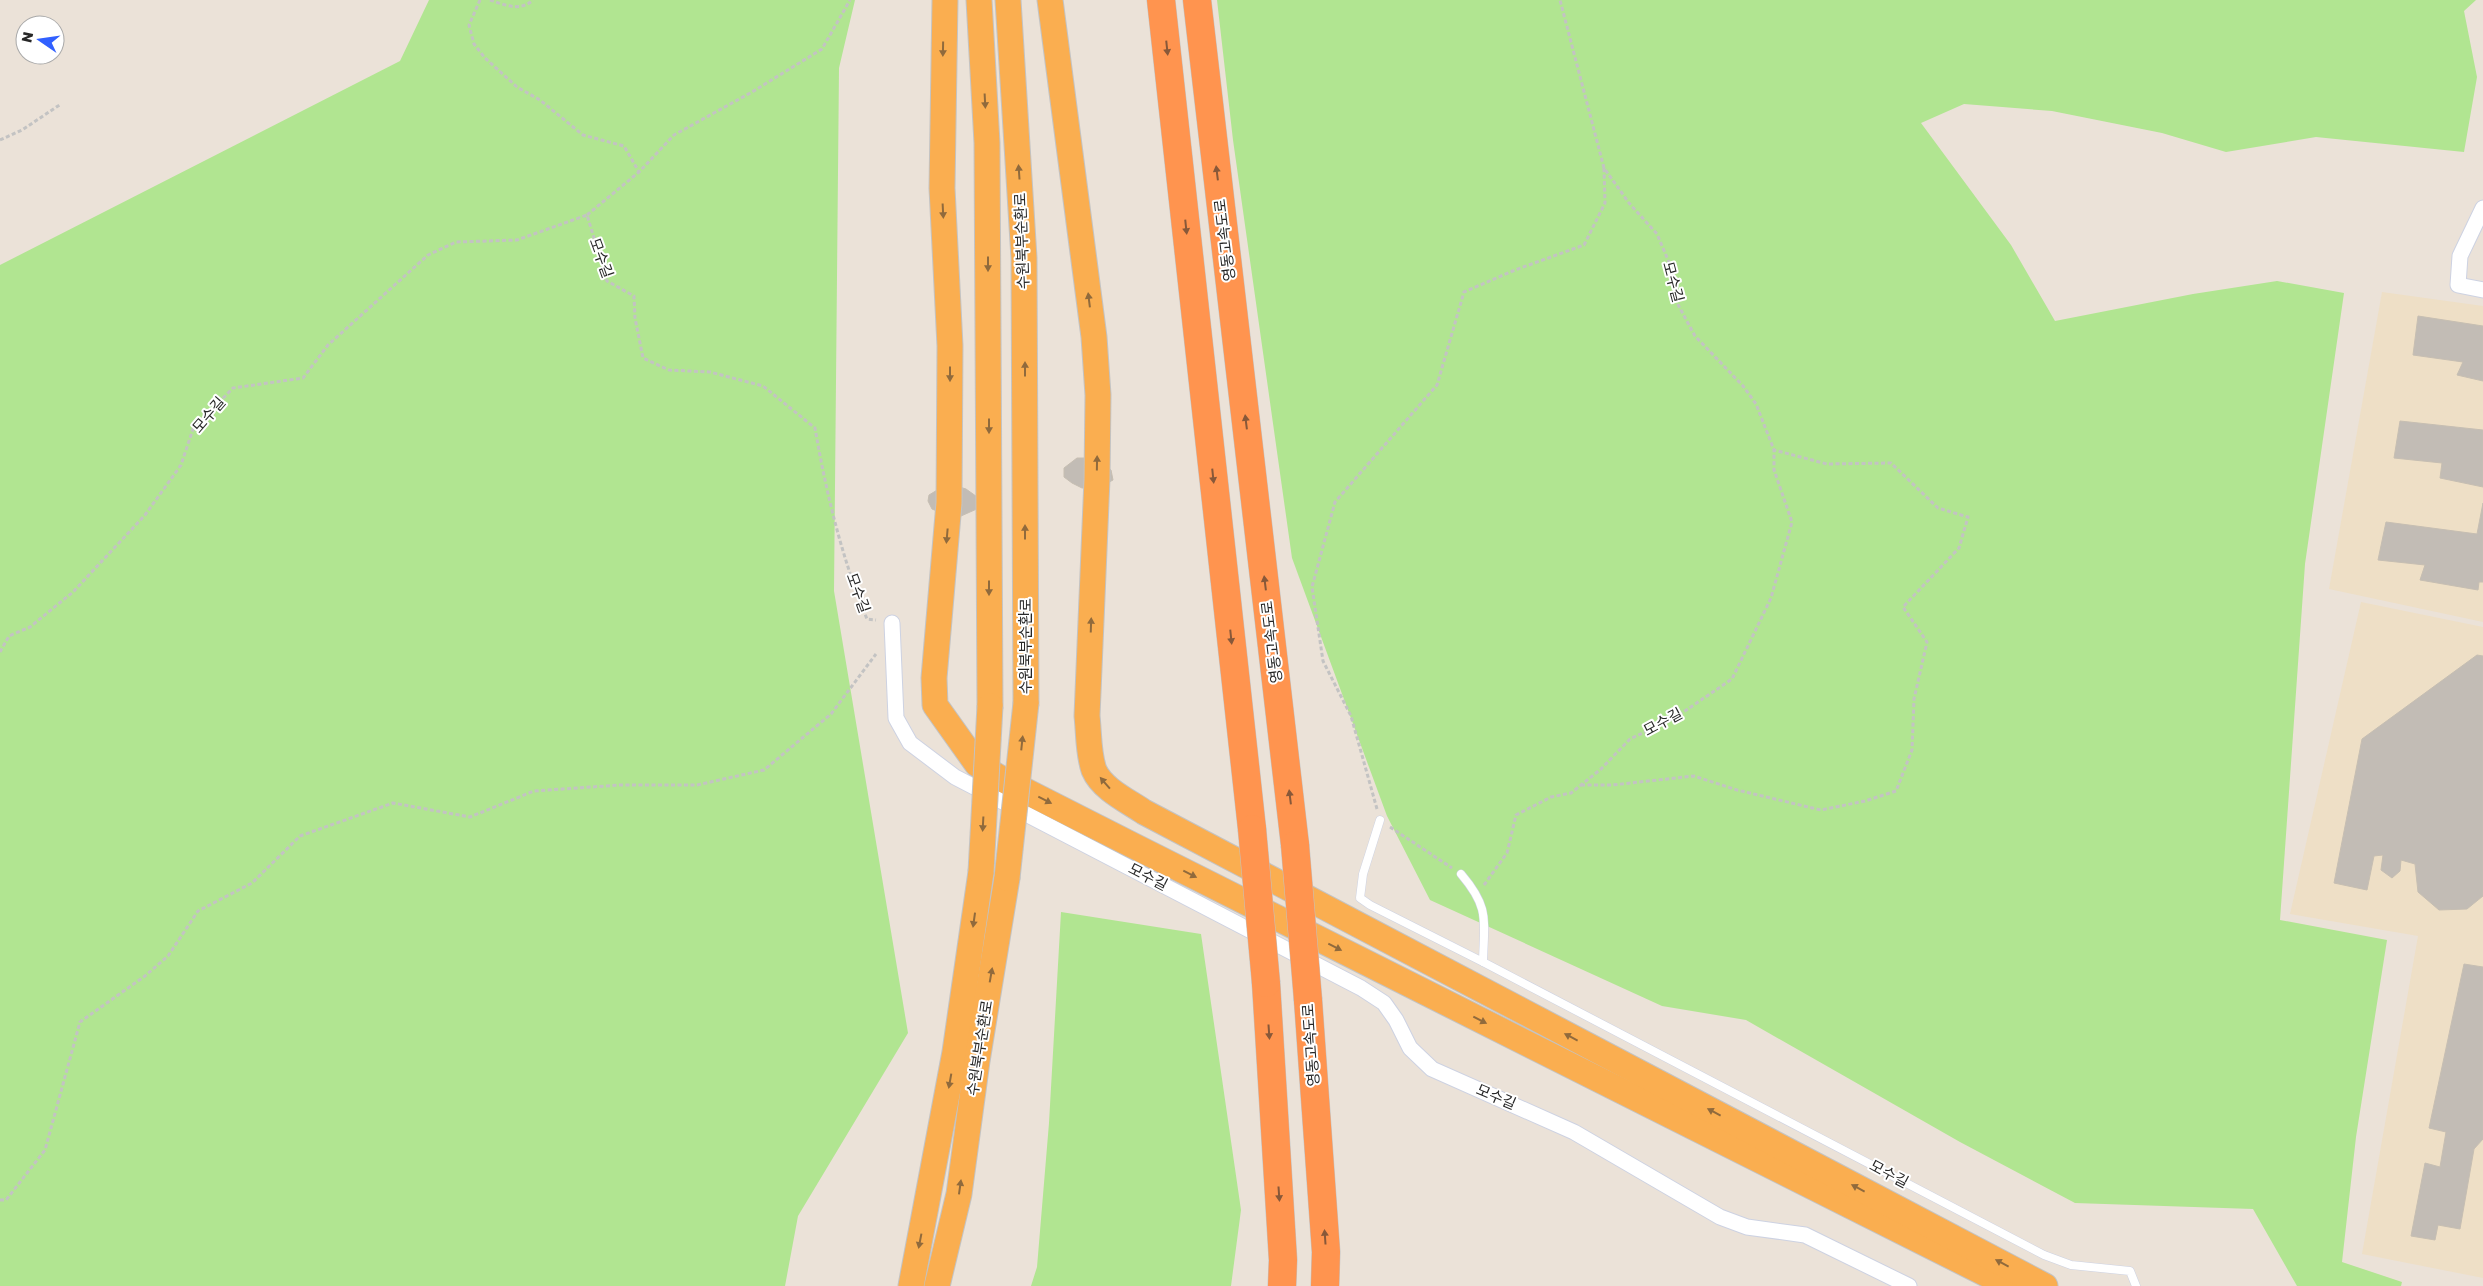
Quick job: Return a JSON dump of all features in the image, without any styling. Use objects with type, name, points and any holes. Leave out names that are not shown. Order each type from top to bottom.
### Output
[{"type":"highway","points":[[945,0],[942,188],[950,346],[950,503],[934,678],[935,705],[977,764],[1000,778],[2010,1286]]},
{"type":"highway","name":"수원북부순환로","points":[[911,1286],[952,1070],[980,872],[990,706],[987,143],[979,0]]},
{"type":"highway","name":"수원북부순환로","points":[[937,1286],[959,1194],[977,1061],[1007,878],[1026,703],[1024,258],[1008,0]]},
{"type":"highway","points":[[1050,0],[1094,337],[1098,394],[1097,479],[1087,716],[1095,771],[1110,789],[1144,812],[2045,1286]]},
{"type":"highway","points":[[1161,0],[1252,829],[1266,984],[1283,1260],[1282,1286]]},
{"type":"highway","name":"영동고속도로","points":[[1197,0],[1296,845],[1326,1252],[1325,1286]]},
{"type":"street","points":[[2483,208],[2460,256],[2458,285],[2483,290]]},
{"type":"street","name":"모수길","points":[[892,623],[896,718],[910,743],[955,776],[1361,988],[1384,1003],[1396,1020],[1410,1048],[1432,1069],[1574,1132],[1720,1217],[1747,1227],[1806,1235],[1908,1286]]},
{"type":"lane","points":[[1380,820],[1363,874],[1360,898],[1370,905],[1483,962],[1484,912],[1476,892],[1461,874]]},
{"type":"lane","name":"모수길","points":[[1483,962],[2044,1255],[2071,1265],[2130,1271],[2136,1286]]},
{"type":"path","points":[[480,0],[469,25],[474,44],[485,58],[517,87],[540,100],[583,135],[624,146],[639,172]]},
{"type":"path","points":[[490,0],[513,7],[528,5],[533,0]]},
{"type":"path","points":[[587,215],[639,172],[674,136],[752,92],[822,49],[850,0]]},
{"type":"path","name":"모수길","points":[[1476,892],[1489,880],[1507,853],[1516,815],[1551,797],[1571,793],[1602,769],[1630,739],[1676,717],[1732,679],[1771,598],[1792,522],[1774,470],[1774,450],[1756,404],[1743,386],[1695,336],[1676,301],[1670,268],[1657,234],[1629,203],[1604,168],[1560,0]]},
{"type":"path","points":[[0,140],[22,130],[61,104]]},
{"type":"path","points":[[1461,874],[1380,820],[1351,716],[1323,661],[1312,587],[1335,502],[1437,385],[1464,292],[1515,270],[1584,245],[1605,203],[1604,168]]},
{"type":"path","name":"모수길","points":[[0,652],[9,636],[30,627],[73,592],[145,515],[181,465],[193,430],[234,388],[303,378],[328,345],[428,255],[456,242],[517,240],[587,215],[606,282],[634,296],[635,318],[643,358],[669,370],[710,372],[763,386],[815,428],[822,469],[856,592],[867,619],[892,623]]},
{"type":"path","points":[[1581,785],[1612,785],[1694,776],[1737,790],[1821,810],[1865,801],[1896,791],[1912,750],[1914,699],[1927,642],[1903,607],[1959,548],[1968,517],[1938,508],[1891,463],[1827,464],[1774,450]]},
{"type":"path","points":[[0,1200],[6,1200],[45,1150],[80,1022],[145,976],[168,956],[198,911],[252,883],[300,836],[393,803],[470,817],[534,791],[620,784],[697,785],[764,770],[831,714],[871,663],[892,623]]},
{"type":"shaded area","points":[[2382,292],[2483,306],[2483,622],[2329,589]]},
{"type":"shaded area","points":[[2361,602],[2483,627],[2483,1278],[2362,1254],[2418,936],[2290,914]]},
{"type":"green space","points":[[429,0],[855,0],[839,68],[834,591],[908,1033],[798,1216],[785,1286],[0,1286],[0,265],[400,61]]},
{"type":"green space","points":[[1217,0],[2476,0],[2464,11],[2477,77],[2464,152],[2316,137],[2226,152],[2162,133],[2052,111],[1964,104],[1921,123],[2011,245],[2055,321],[2193,294],[2277,281],[2344,293],[2305,564],[2280,920],[2387,940],[2356,1137],[2342,1262],[2402,1282],[2401,1286],[2297,1286],[2253,1209],[2075,1203],[1960,1142],[1746,1020],[1662,1006],[1430,900],[1387,816],[1292,558],[1233,140]]},
{"type":"green space","points":[[1061,912],[1201,934],[1241,1210],[1231,1286],[1031,1286],[1037,1267],[1049,1123]]},
{"type":"building","points":[[2418,316],[2483,326],[2483,381],[2457,375],[2463,362],[2413,355]]},
{"type":"building","points":[[2400,421],[2483,430],[2483,487],[2440,478],[2442,463],[2394,458]]},
{"type":"building","points":[[1077,458],[1095,458],[1111,470],[1113,480],[1100,487],[1082,488],[1072,483],[1064,477],[1064,468]]},
{"type":"building","points":[[953,485],[966,489],[980,499],[979,508],[961,516],[944,514],[932,509],[928,501],[929,495],[944,486]]},
{"type":"building","points":[[2483,503],[2483,582],[2479,582],[2478,590],[2420,580],[2425,565],[2378,560],[2386,522],[2477,534]]},
{"type":"building","points":[[2477,655],[2483,656],[2483,896],[2467,909],[2439,910],[2418,892],[2415,864],[2401,860],[2400,871],[2392,878],[2381,870],[2383,855],[2374,856],[2367,890],[2334,883],[2362,739]]},
{"type":"building","points":[[2464,964],[2483,967],[2483,1139],[2474,1149],[2460,1229],[2438,1225],[2435,1240],[2411,1236],[2425,1163],[2440,1167],[2446,1132],[2429,1128]]}]
